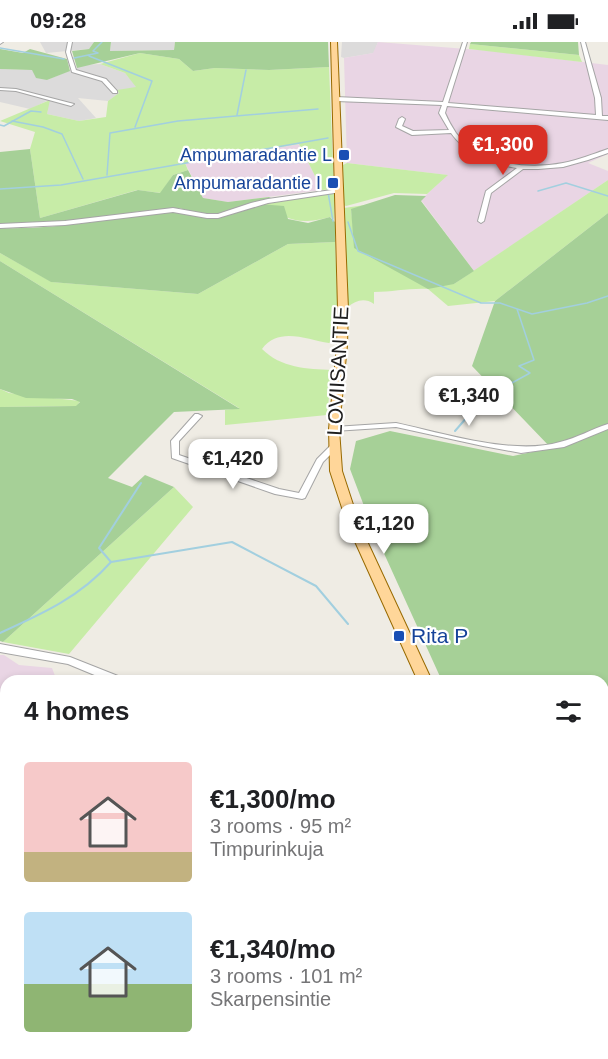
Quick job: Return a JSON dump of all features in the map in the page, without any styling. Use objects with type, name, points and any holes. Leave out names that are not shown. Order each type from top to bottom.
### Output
[{"type":"main road","name":"LOVIISANTIE","points":[[334,42],[342,345],[333,429],[336,471],[354,526],[422,675]]},
{"type":"street","points":[[70,42],[68,52],[74,71],[104,80],[115,92]]},
{"type":"street","points":[[465,42],[442,113],[463,146],[474,154],[522,167],[569,165],[608,151]]},
{"type":"street","points":[[583,42],[598,98],[598,117]]},
{"type":"street","points":[[0,89],[16,90],[70,104]]},
{"type":"street","points":[[336,99],[445,104],[608,118]]},
{"type":"street","points":[[402,119],[399,127],[406,132],[452,131]]},
{"type":"street","points":[[482,221],[488,192],[522,167]]},
{"type":"street","points":[[0,226],[26,227],[78,223],[108,217],[177,210],[219,216],[256,203],[339,191]]},
{"type":"street","points":[[198,417],[175,441],[175,456],[278,492],[302,496],[320,462],[334,447]]},
{"type":"street","points":[[333,429],[396,425],[520,450],[561,445],[608,426]]},
{"type":"street","points":[[0,648],[70,661],[105,675]]},
{"type":"shaded area","points":[[40,42],[94,42],[89,49],[46,53]]},
{"type":"shaded area","points":[[111,42],[175,42],[174,50],[110,51]]},
{"type":"shaded area","points":[[342,42],[378,42],[374,53],[344,58],[341,57]]},
{"type":"shaded area","points":[[378,42],[492,51],[608,65],[608,154],[588,163],[608,171],[608,180],[474,271],[421,200],[447,175],[347,163],[344,58],[373,53]]},
{"type":"shaded area","points":[[100,64],[125,73],[137,87],[120,93],[108,101],[78,98],[96,118],[79,121],[47,114],[49,100],[30,109],[0,102],[0,69],[32,70],[47,80],[83,65]]},
{"type":"shaded area","points":[[299,144],[322,190],[228,202],[203,198],[185,163]]},
{"type":"shaded area","points":[[0,655],[4,655],[19,665],[52,668],[55,675],[0,675]]},
{"type":"green space","points":[[94,42],[111,42],[110,51],[174,50],[175,42],[328,42],[329,67],[269,70],[215,68],[193,71],[179,59],[140,53],[77,68],[72,51],[89,49]]},
{"type":"green space","points":[[471,42],[578,42],[579,55],[470,44]]},
{"type":"green space","points":[[470,44],[579,55],[582,62],[469,49]]},
{"type":"green space","points":[[0,49],[23,53],[30,49],[67,59],[70,71],[47,80],[36,78],[32,70],[0,69]]},
{"type":"green space","points":[[140,53],[179,59],[193,71],[215,68],[269,70],[329,67],[334,189],[322,190],[299,144],[185,163],[188,170],[173,175],[161,193],[137,190],[40,218],[30,149],[35,132],[0,121],[50,100],[47,114],[79,121],[106,117],[108,101],[119,93],[117,90],[136,87],[125,73],[100,64]]},
{"type":"green space","points":[[30,149],[40,218],[138,190],[160,193],[173,175],[188,170],[203,198],[228,202],[269,197],[273,199],[253,202],[219,214],[201,214],[179,208],[79,221],[0,225],[0,152]]},
{"type":"green space","points":[[347,163],[448,175],[427,194],[394,193],[346,206],[344,205],[343,165]]},
{"type":"green space","points":[[608,180],[608,213],[495,301],[448,306],[428,289],[414,289],[374,292],[374,304],[360,301],[348,307],[344,208],[365,205],[351,210],[353,226],[454,284]]},
{"type":"green space","points":[[335,193],[334,219],[330,217],[309,221],[293,220],[259,204]]},
{"type":"green space","points":[[395,195],[426,196],[421,201],[474,271],[454,284],[428,289],[354,248],[351,209]]},
{"type":"green space","points":[[259,204],[284,206],[288,219],[308,223],[330,217],[335,222],[335,242],[288,244],[198,294],[51,282],[0,253],[0,228],[64,225],[170,212],[213,218],[234,214]]},
{"type":"green space","points":[[608,213],[608,675],[439,675],[372,527],[350,469],[356,441],[390,431],[513,456],[551,448],[472,366],[495,301]]},
{"type":"green space","points":[[335,242],[338,317],[333,340],[329,343],[285,336],[269,342],[262,349],[286,364],[332,370],[327,415],[225,425],[225,410],[239,408],[0,261],[0,253],[52,282],[198,294],[288,244]]},
{"type":"green space","points":[[0,261],[240,409],[174,412],[108,478],[132,487],[145,475],[174,487],[3,642],[0,641],[0,407],[76,406],[80,402],[72,399],[26,398],[0,389]]},
{"type":"green space","points":[[0,389],[9,393],[80,401],[77,406],[0,407]]},
{"type":"green space","points":[[174,487],[193,507],[69,654],[3,642]]},
{"type":"waterway","points":[[74,58],[98,53],[93,51],[102,42]]},
{"type":"waterway","points":[[0,48],[64,59]]},
{"type":"waterway","points":[[89,56],[152,81],[135,127]]},
{"type":"waterway","points":[[237,115],[246,70]]},
{"type":"waterway","points":[[107,175],[110,133],[178,121],[318,109]]},
{"type":"waterway","points":[[13,121],[31,111],[41,112]]},
{"type":"waterway","points":[[0,125],[4,126],[13,121]]},
{"type":"waterway","points":[[13,121],[43,127],[62,134],[83,179]]},
{"type":"waterway","points":[[0,189],[61,185],[328,138]]},
{"type":"waterway","points":[[538,191],[566,183],[608,196]]},
{"type":"waterway","points":[[328,192],[333,221]]},
{"type":"waterway","points":[[348,222],[358,251],[481,303],[500,303],[532,314],[587,303],[608,296]]},
{"type":"waterway","points":[[467,418],[483,399],[530,373],[519,366],[534,360],[517,309]]},
{"type":"waterway","points":[[455,431],[468,416]]},
{"type":"waterway","points":[[111,562],[99,548],[141,483]]},
{"type":"waterway","points":[[111,562],[232,542],[316,586],[348,624]]},
{"type":"waterway","points":[[0,633],[60,604],[86,585],[111,562]]},
{"type":"place","name":"Ampumaradantie L","points":[[344,155]]},
{"type":"place","name":"Ampumaradantie I","points":[[333,183]]},
{"type":"place","name":"Rita P","points":[[399,636]]}]
